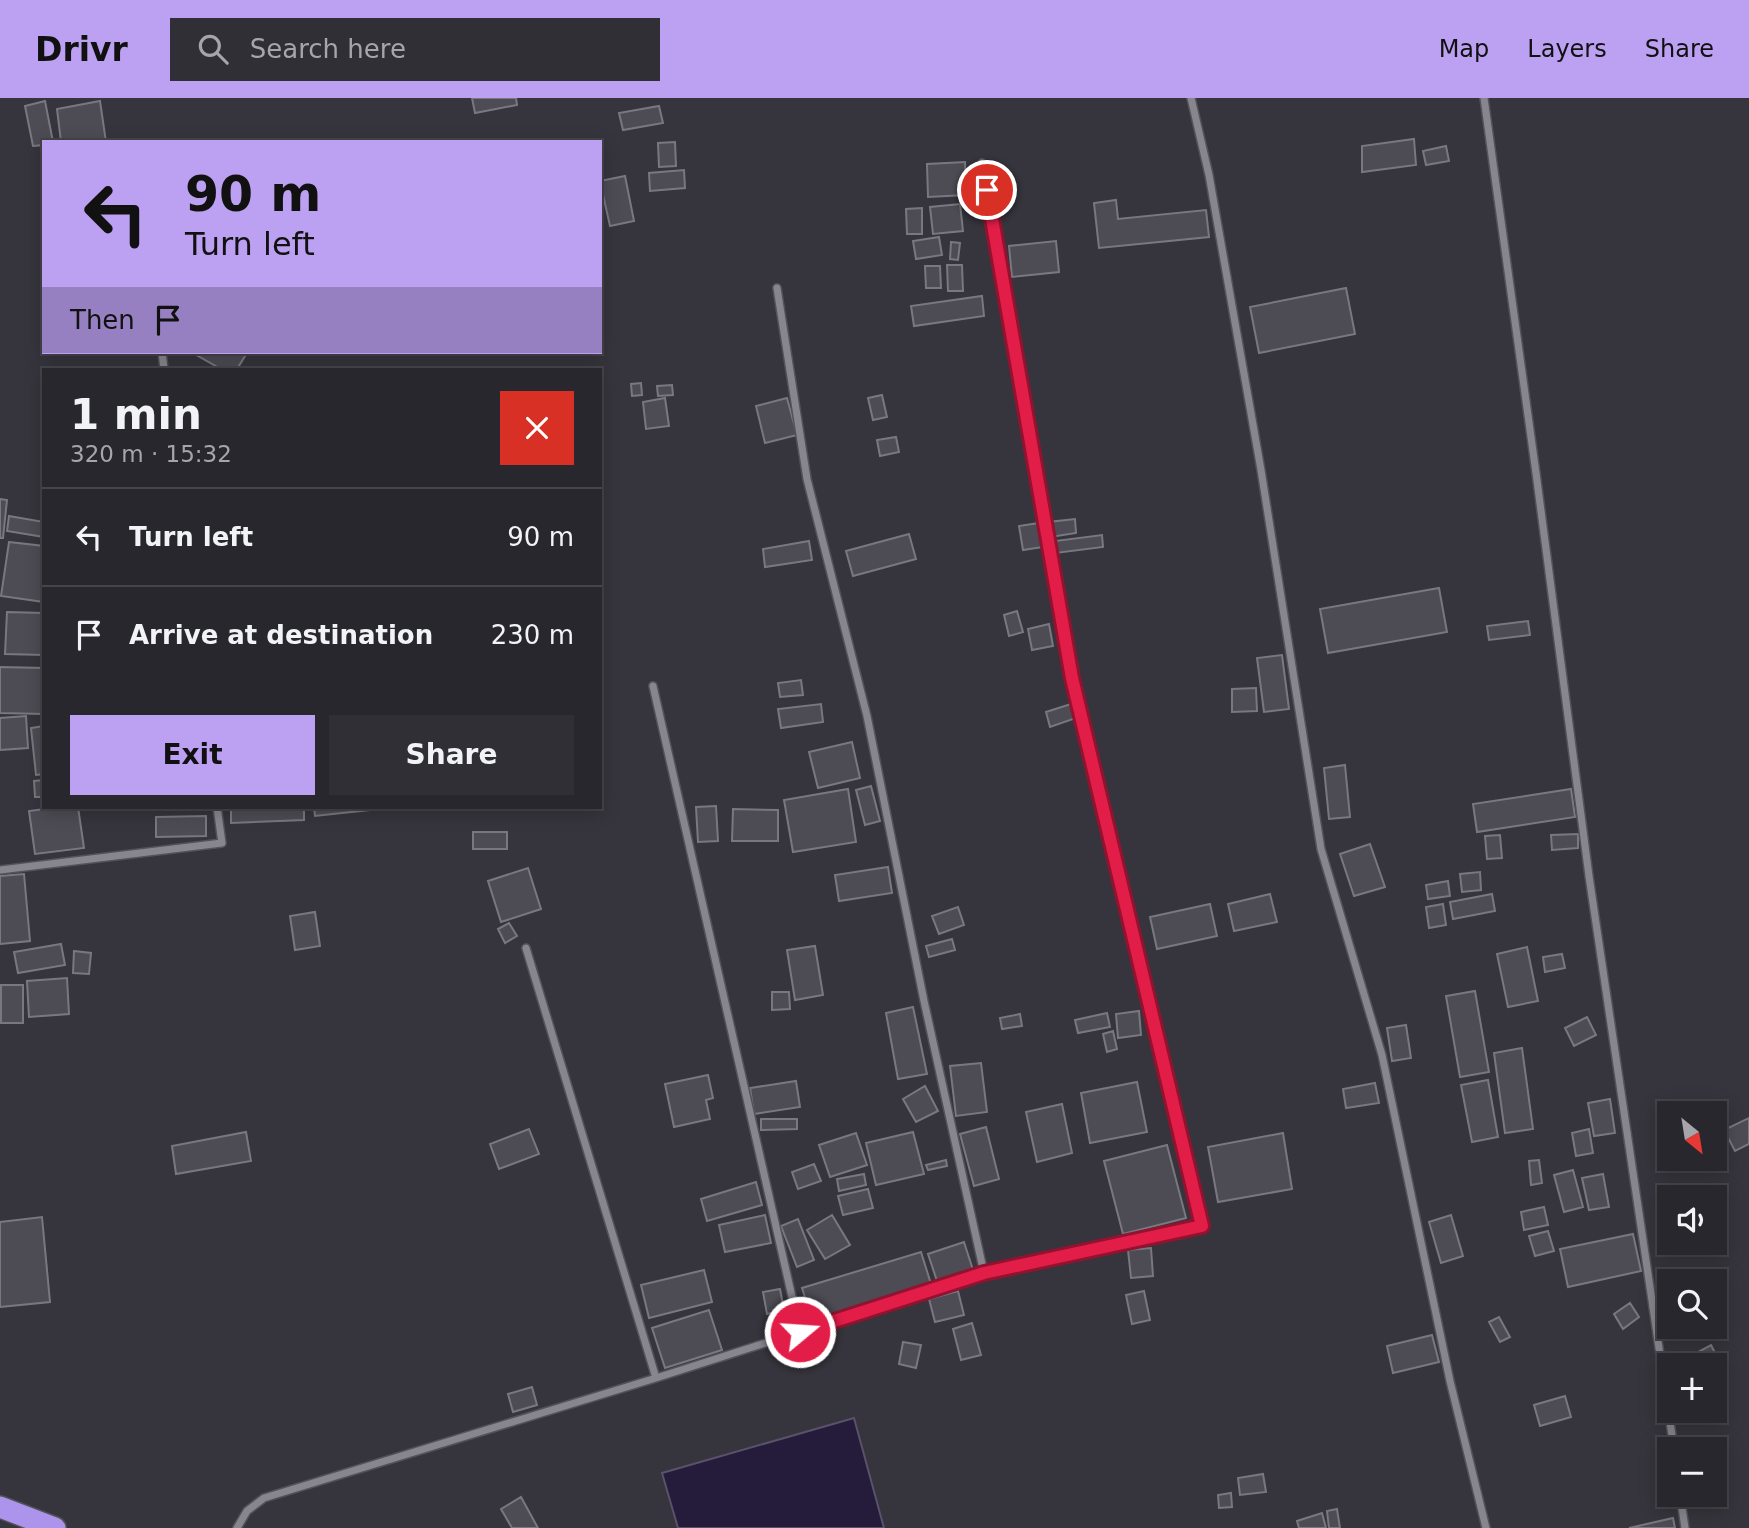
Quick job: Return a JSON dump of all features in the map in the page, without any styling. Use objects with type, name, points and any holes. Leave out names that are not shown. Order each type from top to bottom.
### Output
[{"type":"highway","points":[[0,1507],[55,1528]]},
{"type":"street","points":[[1191,98],[1209,175],[1230,296],[1321,849],[1382,1055],[1450,1381],[1486,1528]]},
{"type":"street","points":[[1484,98],[1589,876],[1672,1437]]},
{"type":"street","points":[[237,1528],[247,1511],[264,1497],[656,1378],[984,1273],[1202,1226],[1072,678],[982,163]]},
{"type":"street","points":[[777,288],[807,479],[867,716],[924,1001],[984,1273]]},
{"type":"street","points":[[653,686],[800,1332]]},
{"type":"street","points":[[0,870],[222,843],[217,809]]},
{"type":"street","points":[[526,948],[656,1378]]},
{"type":"street","points":[[1682,1507],[1685,1528]]},
{"type":"shaded area","points":[[854,1418],[884,1528],[678,1528],[662,1473]]},
{"type":"building","points":[[472,98],[516,98],[517,105],[475,113]]},
{"type":"building","points":[[45,101],[53,140],[42,140],[42,145],[33,146],[25,106]]},
{"type":"building","points":[[100,101],[106,140],[61,140],[57,109]]},
{"type":"building","points":[[659,106],[663,123],[623,130],[619,113]]},
{"type":"building","points":[[1414,139],[1416,165],[1362,172],[1362,146]]},
{"type":"building","points":[[675,142],[676,166],[659,167],[658,143]]},
{"type":"building","points":[[1446,146],[1449,161],[1426,165],[1423,151]]},
{"type":"building","points":[[965,162],[966,195],[928,197],[927,164]]},
{"type":"building","points":[[684,170],[685,188],[650,191],[649,173]]},
{"type":"building","points":[[625,176],[634,221],[610,226],[602,181]]},
{"type":"building","points":[[1116,200],[1118,219],[1206,210],[1209,237],[1099,248],[1094,203]]},
{"type":"building","points":[[960,204],[963,231],[933,234],[930,207]]},
{"type":"building","points":[[922,208],[922,234],[907,234],[906,209]]},
{"type":"building","points":[[939,237],[942,255],[916,259],[913,241]]},
{"type":"building","points":[[1056,241],[1059,272],[1012,277],[1009,246]]},
{"type":"building","points":[[951,242],[960,243],[958,260],[950,259]]},
{"type":"building","points":[[947,265],[962,265],[963,291],[948,291]]},
{"type":"building","points":[[925,266],[940,266],[941,288],[926,288]]},
{"type":"building","points":[[1346,288],[1355,334],[1259,353],[1250,307]]},
{"type":"building","points":[[982,296],[984,316],[914,326],[911,306]]},
{"type":"building","points":[[195,354],[245,356],[238,368],[219,368]]},
{"type":"building","points":[[641,383],[642,395],[632,396],[631,384]]},
{"type":"building","points":[[672,385],[673,395],[658,396],[657,386]]},
{"type":"building","points":[[882,395],[887,417],[873,420],[868,398]]},
{"type":"building","points":[[665,398],[669,426],[646,429],[643,402]]},
{"type":"building","points":[[787,398],[797,435],[765,443],[756,406]]},
{"type":"building","points":[[896,437],[899,452],[880,456],[877,440]]},
{"type":"building","points":[[0,499],[7,500],[3,538],[0,538]]},
{"type":"building","points":[[9,516],[42,522],[42,537],[7,531]]},
{"type":"building","points":[[1075,519],[1076,533],[1050,537],[1048,522]]},
{"type":"building","points":[[1039,523],[1043,547],[1023,550],[1019,526]]},
{"type":"building","points":[[909,534],[916,559],[853,576],[846,551]]},
{"type":"building","points":[[1102,535],[1103,547],[1056,553],[1055,541]]},
{"type":"building","points":[[809,541],[812,560],[765,567],[763,549]]},
{"type":"building","points":[[9,542],[42,546],[42,602],[1,596]]},
{"type":"building","points":[[1439,588],[1447,632],[1328,653],[1320,609]]},
{"type":"building","points":[[1017,611],[1023,632],[1009,636],[1004,615]]},
{"type":"building","points":[[7,612],[42,613],[42,655],[5,654]]},
{"type":"building","points":[[1528,621],[1530,635],[1489,640],[1487,626]]},
{"type":"building","points":[[1049,624],[1053,646],[1032,650],[1028,629]]},
{"type":"building","points":[[1282,655],[1289,709],[1264,712],[1257,658]]},
{"type":"building","points":[[0,667],[42,668],[42,714],[0,713]]},
{"type":"building","points":[[801,680],[803,695],[780,697],[778,683]]},
{"type":"building","points":[[1256,688],[1257,711],[1232,712],[1232,689]]},
{"type":"building","points":[[821,704],[823,722],[781,728],[778,709]]},
{"type":"building","points":[[1071,704],[1076,718],[1050,727],[1046,712]]},
{"type":"building","points":[[26,716],[28,748],[0,750],[0,718]]},
{"type":"building","points":[[42,726],[42,774],[36,775],[31,728]]},
{"type":"building","points":[[852,742],[860,778],[818,788],[809,752]]},
{"type":"building","points":[[1345,765],[1350,817],[1329,819],[1324,768]]},
{"type":"building","points":[[42,780],[42,797],[35,797],[34,781]]},
{"type":"building","points":[[871,786],[880,821],[865,825],[856,790]]},
{"type":"building","points":[[848,789],[856,842],[793,852],[784,800]]},
{"type":"building","points":[[1571,789],[1575,817],[1477,832],[1473,804]]},
{"type":"building","points":[[716,806],[718,841],[698,842],[696,807]]},
{"type":"building","points":[[78,809],[84,848],[35,854],[29,811]]},
{"type":"building","points":[[231,809],[304,809],[304,820],[231,823]]},
{"type":"building","points":[[314,809],[379,809],[315,816]]},
{"type":"building","points":[[733,809],[778,810],[778,841],[732,841]]},
{"type":"building","points":[[206,816],[206,836],[156,837],[156,817]]},
{"type":"building","points":[[473,832],[507,832],[507,849],[473,849]]},
{"type":"building","points":[[1578,834],[1578,848],[1552,850],[1551,835]]},
{"type":"building","points":[[1500,835],[1502,858],[1487,859],[1485,836]]},
{"type":"building","points":[[1370,844],[1385,887],[1354,896],[1340,854]]},
{"type":"building","points":[[888,867],[892,893],[839,901],[835,875]]},
{"type":"building","points":[[528,868],[541,909],[501,922],[488,881]]},
{"type":"building","points":[[1480,872],[1481,890],[1462,892],[1460,874]]},
{"type":"building","points":[[24,874],[30,941],[0,944],[0,876]]},
{"type":"building","points":[[1448,881],[1450,896],[1428,899],[1426,885]]},
{"type":"building","points":[[1270,894],[1277,922],[1234,931],[1228,904]]},
{"type":"building","points":[[1492,894],[1495,911],[1453,919],[1450,902]]},
{"type":"building","points":[[1210,904],[1217,936],[1157,949],[1150,917]]},
{"type":"building","points":[[1443,904],[1446,925],[1429,928],[1426,907]]},
{"type":"building","points":[[958,907],[964,925],[939,934],[932,916]]},
{"type":"building","points":[[315,912],[320,946],[295,950],[290,916]]},
{"type":"building","points":[[509,923],[517,936],[505,943],[498,929]]},
{"type":"building","points":[[952,939],[955,950],[929,957],[926,946]]},
{"type":"building","points":[[61,944],[65,965],[18,973],[14,952]]},
{"type":"building","points":[[815,946],[823,995],[795,1000],[787,950]]},
{"type":"building","points":[[1527,947],[1538,1001],[1508,1007],[1497,954]]},
{"type":"building","points":[[74,951],[91,953],[89,974],[73,973]]},
{"type":"building","points":[[1562,954],[1565,968],[1545,972],[1543,957]]},
{"type":"building","points":[[67,978],[69,1014],[29,1017],[27,981]]},
{"type":"building","points":[[1,985],[23,985],[23,1023],[1,1023]]},
{"type":"building","points":[[1475,991],[1489,1072],[1460,1077],[1446,996]]},
{"type":"building","points":[[772,992],[789,992],[790,1009],[772,1010]]},
{"type":"building","points":[[913,1007],[927,1074],[898,1079],[886,1013]]},
{"type":"building","points":[[1139,1011],[1141,1035],[1118,1038],[1116,1014]]},
{"type":"building","points":[[1107,1013],[1110,1027],[1078,1033],[1075,1020]]},
{"type":"building","points":[[1020,1014],[1022,1026],[1002,1029],[1000,1018]]},
{"type":"building","points":[[1587,1017],[1596,1035],[1574,1046],[1565,1028]]},
{"type":"building","points":[[1406,1025],[1411,1058],[1392,1061],[1387,1028]]},
{"type":"building","points":[[1113,1031],[1117,1049],[1107,1052],[1103,1034]]},
{"type":"building","points":[[1522,1048],[1533,1129],[1505,1133],[1494,1053]]},
{"type":"building","points":[[981,1063],[987,1112],[956,1116],[950,1066]]},
{"type":"building","points":[[708,1075],[713,1098],[706,1100],[710,1119],[674,1127],[665,1084]]},
{"type":"building","points":[[1488,1080],[1498,1137],[1472,1142],[1461,1085]]},
{"type":"building","points":[[796,1081],[800,1107],[754,1114],[750,1088]]},
{"type":"building","points":[[1137,1082],[1147,1132],[1090,1143],[1081,1093]]},
{"type":"building","points":[[1375,1083],[1379,1103],[1346,1108],[1343,1089]]},
{"type":"building","points":[[925,1086],[938,1111],[916,1122],[903,1099]]},
{"type":"building","points":[[1610,1099],[1615,1133],[1594,1136],[1588,1103]]},
{"type":"building","points":[[1062,1104],[1072,1153],[1037,1162],[1026,1112]]},
{"type":"building","points":[[1749,1118],[1749,1144],[1735,1151],[1727,1136],[1727,1129]]},
{"type":"building","points":[[761,1119],[797,1119],[797,1129],[761,1130]]},
{"type":"building","points":[[986,1127],[999,1179],[974,1186],[960,1134]]},
{"type":"building","points":[[529,1129],[539,1154],[499,1169],[490,1144]]},
{"type":"building","points":[[1589,1129],[1593,1153],[1576,1156],[1572,1133]]},
{"type":"building","points":[[246,1132],[251,1161],[176,1174],[172,1146]]},
{"type":"building","points":[[913,1132],[924,1174],[876,1185],[866,1143]]},
{"type":"building","points":[[856,1133],[867,1165],[830,1177],[819,1145]]},
{"type":"building","points":[[1283,1133],[1292,1189],[1218,1202],[1208,1147]]},
{"type":"building","points":[[1167,1145],[1186,1218],[1123,1234],[1104,1161]]},
{"type":"building","points":[[946,1160],[947,1166],[928,1170],[926,1165]]},
{"type":"building","points":[[1539,1160],[1542,1183],[1531,1185],[1529,1161]]},
{"type":"building","points":[[814,1164],[821,1181],[798,1189],[792,1172]]},
{"type":"building","points":[[1573,1170],[1583,1207],[1564,1212],[1554,1175]]},
{"type":"building","points":[[864,1174],[866,1185],[839,1191],[837,1179]]},
{"type":"building","points":[[1603,1174],[1609,1207],[1589,1210],[1582,1178]]},
{"type":"building","points":[[756,1182],[762,1205],[707,1221],[701,1199]]},
{"type":"building","points":[[868,1189],[873,1208],[843,1215],[838,1196]]},
{"type":"building","points":[[1544,1207],[1548,1225],[1524,1230],[1521,1212]]},
{"type":"building","points":[[765,1215],[771,1243],[725,1252],[719,1225]]},
{"type":"building","points":[[832,1215],[850,1245],[825,1259],[807,1230]]},
{"type":"building","points":[[1451,1215],[1463,1256],[1441,1263],[1429,1222]]},
{"type":"building","points":[[42,1217],[50,1302],[0,1307],[0,1222]]},
{"type":"building","points":[[798,1219],[814,1260],[797,1267],[781,1226]]},
{"type":"building","points":[[1548,1231],[1554,1251],[1535,1256],[1529,1236]]},
{"type":"building","points":[[1633,1234],[1641,1271],[1568,1287],[1560,1249]]},
{"type":"building","points":[[964,1242],[973,1270],[937,1281],[928,1254]]},
{"type":"building","points":[[1151,1248],[1153,1276],[1131,1278],[1128,1250]]},
{"type":"building","points":[[921,1252],[931,1284],[812,1320],[802,1288]]},
{"type":"building","points":[[704,1270],[712,1302],[649,1318],[641,1285]]},
{"type":"building","points":[[780,1289],[784,1310],[767,1314],[763,1292]]},
{"type":"building","points":[[958,1291],[964,1315],[935,1322],[929,1299]]},
{"type":"building","points":[[1144,1291],[1150,1320],[1132,1324],[1126,1295]]},
{"type":"building","points":[[1630,1303],[1639,1317],[1623,1329],[1614,1314]]},
{"type":"building","points":[[709,1310],[722,1350],[665,1368],[652,1328]]},
{"type":"building","points":[[1499,1317],[1510,1337],[1500,1342],[1489,1322]]},
{"type":"building","points":[[972,1323],[981,1355],[961,1360],[953,1329]]},
{"type":"building","points":[[1432,1335],[1439,1362],[1393,1373],[1387,1346]]},
{"type":"building","points":[[903,1342],[921,1345],[916,1368],[899,1364]]},
{"type":"building","points":[[1711,1345],[1715,1353],[1696,1353]]},
{"type":"building","points":[[532,1387],[537,1405],[513,1412],[508,1394]]},
{"type":"building","points":[[1565,1396],[1571,1417],[1540,1426],[1534,1405]]},
{"type":"building","points":[[1263,1474],[1266,1492],[1240,1495],[1238,1478]]},
{"type":"building","points":[[1231,1493],[1232,1507],[1219,1508],[1218,1495]]},
{"type":"building","points":[[521,1497],[538,1528],[512,1528],[501,1509]]},
{"type":"building","points":[[1337,1509],[1340,1528],[1329,1528],[1327,1511]]},
{"type":"building","points":[[1322,1513],[1326,1528],[1299,1528],[1297,1521]]},
{"type":"building","points":[[1673,1518],[1675,1528],[1629,1528]]},
{"type":"route","points":[[800,1332],[984,1273],[1202,1226],[1072,678],[987,190]]}]
